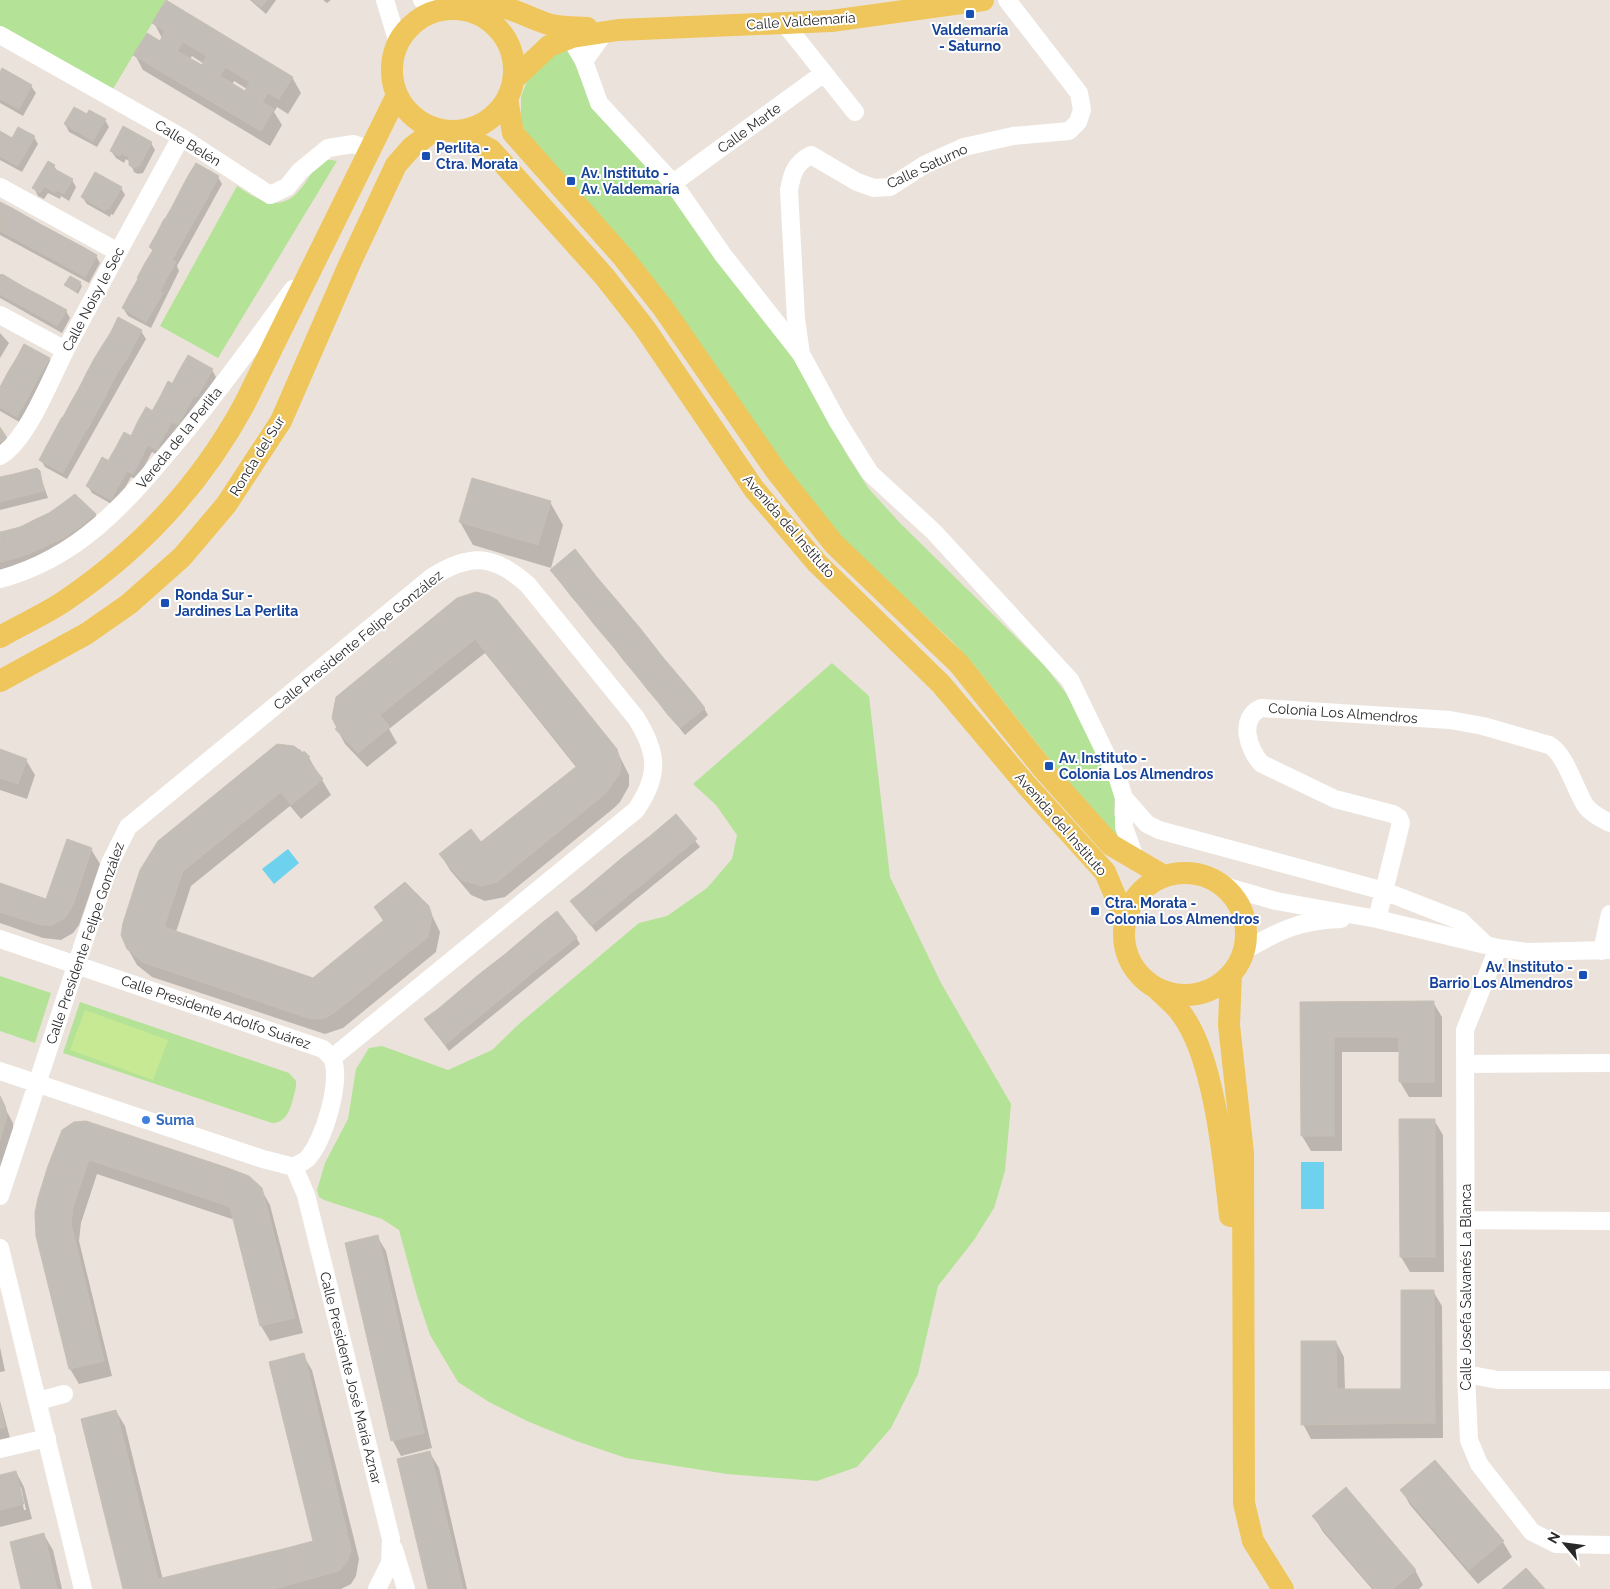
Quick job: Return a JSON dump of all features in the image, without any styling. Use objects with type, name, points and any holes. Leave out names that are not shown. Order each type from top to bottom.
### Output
[{"type":"main road","name":"Calle Valdemaría","points":[[450,5],[484,4],[504,6],[567,32],[831,21],[983,0]]},
{"type":"main road","points":[[450,5],[487,18],[502,33],[512,53],[510,89],[494,116],[475,127],[445,130],[422,123],[407,111],[397,96],[392,79],[392,61],[398,43],[409,26],[423,16],[450,5]]},
{"type":"main road","name":"Calle Valdemaría","points":[[510,89],[549,46],[567,32]]},
{"type":"main road","name":"Avenida del Instituto","points":[[510,89],[513,133],[634,271],[684,338],[776,472],[834,544],[959,664],[1044,770],[1111,844],[1164,876]]},
{"type":"main road","points":[[0,637],[66,600],[102,573],[155,528],[195,481],[232,426],[397,96]]},
{"type":"main road","name":"Avenida del Instituto","points":[[445,130],[491,150],[604,276],[644,327],[754,490],[817,563],[942,684],[1028,788],[1105,872],[1125,919]]},
{"type":"main road","name":"Ronda del Sur","points":[[0,681],[86,634],[129,604],[182,558],[226,505],[281,421],[396,165],[412,147],[445,130]]},
{"type":"main road","points":[[1157,989],[1176,995],[1200,994],[1219,986],[1231,974],[1244,951],[1246,928],[1239,905],[1224,886],[1204,875],[1185,872],[1164,876],[1150,883],[1138,893],[1129,907],[1125,919],[1123,937],[1127,956],[1137,973],[1157,989],[1180,1012],[1204,1060],[1223,1158],[1242,1313]]},
{"type":"main road","points":[[1231,974],[1229,1025],[1243,1153],[1244,1503],[1253,1541],[1283,1589]]},
{"type":"street","points":[[385,0],[398,43]]},
{"type":"street","name":"Calle Saturno","points":[[802,354],[796,319],[789,190],[792,173],[801,160],[811,155],[857,182],[874,188],[890,187],[924,165],[964,148],[1013,136],[1069,131],[1078,122],[1082,110],[1078,93],[1007,0]]},
{"type":"street","points":[[785,24],[855,112]]},
{"type":"street","points":[[584,62],[611,31]]},
{"type":"street","points":[[567,32],[584,62],[599,103],[673,183],[723,255],[802,354],[838,422],[870,472],[934,532],[1070,680],[1114,770],[1124,798],[1124,827],[1135,858]]},
{"type":"street","name":"Calle Belén","points":[[0,35],[181,137],[270,195],[287,188],[300,171],[328,148],[354,144],[370,151]]},
{"type":"street","name":"Calle Marte","points":[[673,183],[824,73]]},
{"type":"street","name":"Calle Noisy le Sec","points":[[0,456],[8,452],[21,436],[65,350],[181,137]]},
{"type":"street","points":[[0,187],[118,252]]},
{"type":"street","name":"Vereda de la Perlita","points":[[0,579],[20,574],[64,552],[98,528],[130,498],[244,358],[320,252]]},
{"type":"street","points":[[0,314],[65,350]]},
{"type":"street","name":"Calle Presidente Felipe González","points":[[37,1084],[75,964],[110,863],[128,827],[432,577],[453,564],[473,560],[493,562],[513,571],[528,585],[636,718],[649,738],[654,755],[653,775],[647,794],[636,810],[332,1058]]},
{"type":"street","name":"Colonia Los Almendros","points":[[1377,919],[1401,823],[1399,818],[1393,814],[1335,799],[1262,764],[1256,758],[1247,735],[1248,720],[1253,711],[1261,708],[1317,710],[1450,720],[1483,726],[1549,745],[1557,752],[1585,806],[1595,815],[1610,823]]},
{"type":"street","points":[[1124,798],[1146,824],[1159,830],[1384,891],[1461,921],[1492,947]]},
{"type":"street","points":[[1224,886],[1276,901],[1377,919],[1492,947],[1528,952],[1606,950],[1610,914]]},
{"type":"street","points":[[1244,951],[1278,931],[1320,920],[1377,919]]},
{"type":"street","name":"Calle Presidente Adolfo Suárez","points":[[0,939],[304,1041],[323,1049],[332,1058]]},
{"type":"street","name":"Calle Josefa Salvanés La Blanca","points":[[1492,947],[1465,1030],[1466,1374],[1469,1440],[1480,1464],[1532,1532],[1556,1544],[1610,1546]]},
{"type":"street","points":[[0,1071],[294,1167],[307,1160],[315,1147],[328,1114],[336,1087],[332,1058]]},
{"type":"street","points":[[1466,1064],[1610,1063]]},
{"type":"street","points":[[0,1196],[37,1084]]},
{"type":"street","name":"Calle Presidente José María Aznar","points":[[294,1167],[306,1195],[391,1539],[390,1563],[377,1589]]},
{"type":"street","points":[[1467,1220],[1610,1221]]},
{"type":"street","points":[[0,1248],[83,1589]]},
{"type":"street","points":[[1466,1374],[1498,1380],[1610,1380]]},
{"type":"street","points":[[38,1401],[64,1394]]},
{"type":"street","points":[[0,1449],[47,1438]]},
{"type":"street","points":[[391,1539],[406,1589]]},
{"type":"green space","points":[[0,0],[166,0],[113,89],[0,27]]},
{"type":"green space","points":[[567,44],[589,99],[596,111],[665,186],[794,360],[847,455],[869,489],[900,523],[1043,664],[1066,693],[1100,754],[1115,794],[1114,814],[1121,841],[1056,767],[974,665],[952,641],[841,538],[532,146],[521,122],[521,97],[528,78]]},
{"type":"green space","points":[[324,159],[337,161],[218,358],[160,326],[237,186],[266,202],[282,202],[297,193]]},
{"type":"green space","points":[[832,663],[869,696],[890,877],[941,983],[1011,1104],[1005,1171],[994,1208],[974,1240],[938,1286],[918,1374],[891,1428],[857,1467],[817,1481],[727,1474],[626,1458],[576,1441],[527,1421],[489,1402],[458,1382],[430,1335],[399,1230],[382,1219],[324,1200],[319,1197],[317,1190],[325,1163],[348,1119],[356,1069],[369,1048],[382,1046],[448,1070],[492,1050],[520,1023],[639,923],[667,916],[707,888],[732,859],[737,835],[716,805],[693,784]]},
{"type":"green space","points":[[0,976],[51,993],[35,1043],[0,1031]]},
{"type":"green space","points":[[80,1002],[289,1073],[296,1081],[296,1087],[289,1110],[283,1119],[272,1123],[63,1053]]},
{"type":"green space","points":[[85,1010],[168,1040],[153,1080],[70,1050]]},
{"type":"water","points":[[288,849],[299,863],[274,884],[262,869]]},
{"type":"water","points":[[1301,1162],[1324,1162],[1324,1209],[1301,1209]]},
{"type":"building","points":[[166,0],[293,77],[279,99],[268,93],[262,102],[274,109],[261,131],[133,55],[147,33],[160,41],[165,31],[152,23]],"holes":[[[183,42],[207,56],[202,65],[177,51]],[[225,67],[250,82],[245,91],[220,76]]]},
{"type":"building","points":[[252,0],[267,0],[261,7]]},
{"type":"building","points":[[2,68],[32,85],[19,109],[0,99],[0,72]]},
{"type":"building","points":[[74,107],[87,114],[89,110],[106,119],[93,141],[64,124]]},
{"type":"building","points":[[123,126],[152,142],[139,166],[133,168],[129,165],[129,157],[121,153],[120,156],[110,151]]},
{"type":"building","points":[[18,127],[35,136],[18,166],[0,156],[0,131],[12,138]]},
{"type":"building","points":[[48,161],[55,165],[53,168],[73,179],[64,194],[57,190],[55,193],[44,186],[40,193],[32,188]]},
{"type":"building","points":[[196,163],[219,176],[212,189],[188,176]]},
{"type":"building","points":[[95,172],[122,187],[109,209],[107,208],[105,211],[81,197]]},
{"type":"building","points":[[188,176],[212,189],[204,204],[180,191]]},
{"type":"building","points":[[180,191],[204,204],[196,218],[173,205]]},
{"type":"building","points":[[0,202],[12,208],[0,229]]},
{"type":"building","points":[[173,205],[196,218],[188,232],[165,219]]},
{"type":"building","points":[[12,208],[26,216],[14,238],[0,231]]},
{"type":"building","points":[[26,216],[40,224],[28,246],[14,238]]},
{"type":"building","points":[[164,219],[188,232],[180,246],[157,233]]},
{"type":"building","points":[[40,224],[55,232],[43,254],[28,246]]},
{"type":"building","points":[[55,232],[68,239],[56,261],[43,254]]},
{"type":"building","points":[[157,233],[180,246],[172,260],[149,247]]},
{"type":"building","points":[[68,239],[83,247],[71,269],[56,261]]},
{"type":"building","points":[[83,247],[97,255],[85,277],[71,269]]},
{"type":"building","points":[[153,250],[176,262],[168,276],[145,263]]},
{"type":"building","points":[[145,263],[168,276],[160,291],[137,278]]},
{"type":"building","points":[[2,274],[24,287],[16,303],[0,294]]},
{"type":"building","points":[[70,276],[81,282],[76,292],[64,285]]},
{"type":"building","points":[[138,279],[163,293],[155,307],[130,293]]},
{"type":"building","points":[[24,287],[45,298],[36,314],[16,303]]},
{"type":"building","points":[[130,293],[155,307],[146,322],[122,308]]},
{"type":"building","points":[[45,298],[67,310],[57,326],[36,314]]},
{"type":"building","points":[[118,317],[142,330],[134,345],[111,332]]},
{"type":"building","points":[[111,332],[134,345],[127,359],[102,346]]},
{"type":"building","points":[[24,344],[50,358],[41,373],[16,359]]},
{"type":"building","points":[[102,346],[127,359],[118,372],[94,359]]},
{"type":"building","points":[[188,355],[213,369],[205,383],[180,369]]},
{"type":"building","points":[[16,359],[41,373],[34,386],[8,372]]},
{"type":"building","points":[[94,359],[118,372],[110,387],[86,374]]},
{"type":"building","points":[[180,369],[205,383],[197,397],[172,384]]},
{"type":"building","points":[[8,372],[34,386],[26,401],[0,387]]},
{"type":"building","points":[[86,374],[110,387],[103,401],[79,388]]},
{"type":"building","points":[[168,381],[194,396],[186,411],[160,397]]},
{"type":"building","points":[[0,387],[26,401],[17,417],[0,407]]},
{"type":"building","points":[[79,388],[103,401],[95,415],[71,402]]},
{"type":"building","points":[[160,397],[186,411],[178,425],[152,411]]},
{"type":"building","points":[[71,402],[95,415],[87,430],[63,417]]},
{"type":"building","points":[[146,407],[172,422],[164,436],[138,421]]},
{"type":"building","points":[[62,417],[86,430],[79,443],[55,430]]},
{"type":"building","points":[[138,421],[164,436],[157,450],[131,436]]},
{"type":"building","points":[[0,427],[7,438],[0,442]]},
{"type":"building","points":[[55,430],[79,443],[71,458],[47,445]]},
{"type":"building","points":[[124,432],[148,445],[140,460],[116,447]]},
{"type":"building","points":[[47,445],[71,458],[63,473],[39,460]]},
{"type":"building","points":[[116,447],[140,460],[133,474],[108,461]]},
{"type":"building","points":[[102,457],[127,471],[119,485],[94,472]]},
{"type":"building","points":[[37,468],[40,471],[44,491],[19,497],[14,474]]},
{"type":"building","points":[[94,472],[119,485],[111,500],[86,486]]},
{"type":"building","points":[[14,474],[19,497],[0,502],[0,477]]},
{"type":"building","points":[[472,478],[551,501],[538,545],[459,522]]},
{"type":"building","points":[[75,494],[96,514],[81,526],[63,503]]},
{"type":"building","points":[[63,503],[81,526],[64,538],[49,513]]},
{"type":"building","points":[[49,513],[64,538],[46,546],[34,520]]},
{"type":"building","points":[[34,520],[46,546],[28,554],[20,527]]},
{"type":"building","points":[[20,527],[28,554],[12,559],[5,531]]},
{"type":"building","points":[[5,531],[12,559],[0,562],[0,532]]},
{"type":"building","points":[[575,549],[586,563],[561,583],[550,570]]},
{"type":"building","points":[[586,563],[596,576],[571,596],[561,583]]},
{"type":"building","points":[[596,576],[607,589],[582,609],[571,596]]},
{"type":"building","points":[[607,589],[619,603],[593,623],[582,609]]},
{"type":"building","points":[[476,592],[497,600],[617,749],[621,763],[620,773],[606,793],[497,882],[482,886],[461,880],[439,854],[471,829],[481,842],[577,766],[475,639],[380,715],[390,727],[358,753],[335,729],[337,728],[332,718],[336,697],[457,598]]},
{"type":"building","points":[[619,603],[629,615],[604,636],[593,623]]},
{"type":"building","points":[[629,615],[640,628],[615,649],[604,636]]},
{"type":"building","points":[[640,628],[651,642],[625,662],[615,649]]},
{"type":"building","points":[[651,642],[661,655],[636,675],[625,662]]},
{"type":"building","points":[[661,655],[672,668],[647,689],[636,675]]},
{"type":"building","points":[[672,668],[683,681],[658,702],[647,689]]},
{"type":"building","points":[[683,681],[694,694],[668,715],[658,702]]},
{"type":"building","points":[[694,694],[705,708],[680,728],[668,715]]},
{"type":"building","points":[[277,744],[294,746],[303,753],[304,751],[310,757],[307,759],[323,779],[291,805],[281,792],[183,871],[164,927],[313,978],[384,920],[374,907],[405,882],[429,906],[432,916],[428,937],[334,1013],[322,1019],[308,1018],[142,962],[127,949],[121,935],[140,870],[158,841]]},
{"type":"building","points":[[0,749],[27,759],[18,784],[0,778]]},
{"type":"building","points":[[676,814],[697,839],[684,850],[663,825]]},
{"type":"building","points":[[663,825],[684,850],[670,861],[650,836]]},
{"type":"building","points":[[650,836],[670,861],[657,872],[637,846]]},
{"type":"building","points":[[67,839],[92,848],[73,905],[65,918],[52,925],[41,925],[0,912],[0,883],[46,899]]},
{"type":"building","points":[[637,846],[657,872],[644,883],[623,857]]},
{"type":"building","points":[[623,857],[644,883],[631,893],[610,868]]},
{"type":"building","points":[[610,868],[631,893],[618,904],[597,879]]},
{"type":"building","points":[[597,879],[618,904],[604,915],[584,890]]},
{"type":"building","points":[[584,890],[604,915],[591,926],[570,901]]},
{"type":"building","points":[[557,911],[577,937],[564,948],[543,922]]},
{"type":"building","points":[[543,922],[564,948],[551,958],[530,933]]},
{"type":"building","points":[[530,933],[551,958],[537,969],[517,944]]},
{"type":"building","points":[[517,944],[537,969],[524,980],[504,955]]},
{"type":"building","points":[[504,955],[524,980],[511,991],[491,965]]},
{"type":"building","points":[[491,965],[511,991],[498,1001],[477,976]]},
{"type":"building","points":[[477,976],[498,1001],[485,1012],[464,987]]},
{"type":"building","points":[[464,987],[485,1012],[471,1023],[451,998]]},
{"type":"building","points":[[451,998],[471,1023],[458,1034],[438,1009]]},
{"type":"building","points":[[1434,1001],[1434,1082],[1399,1082],[1399,1037],[1334,1037],[1334,1136],[1301,1136],[1300,1002]]},
{"type":"building","points":[[438,1009],[458,1034],[445,1045],[424,1019]]},
{"type":"building","points":[[0,1096],[7,1116],[0,1140]]},
{"type":"building","points":[[1399,1119],[1435,1119],[1435,1257],[1400,1257]]},
{"type":"building","points":[[86,1121],[225,1167],[213,1201],[89,1160],[83,1177],[48,1166],[62,1130],[74,1122]]},
{"type":"building","points":[[48,1166],[83,1177],[73,1207],[71,1224],[104,1361],[69,1369],[36,1236],[35,1213]]},
{"type":"building","points":[[225,1167],[249,1176],[262,1188],[295,1318],[260,1326],[230,1207],[213,1201]]},
{"type":"building","points":[[378,1235],[424,1433],[391,1441],[345,1243]]},
{"type":"building","points":[[1401,1290],[1434,1290],[1435,1423],[1301,1425],[1301,1341],[1336,1341],[1337,1389],[1401,1389]]},
{"type":"building","points":[[304,1353],[351,1550],[348,1560],[339,1571],[296,1583],[287,1548],[313,1541],[269,1362]]},
{"type":"building","points":[[0,1406],[5,1427],[0,1428]]},
{"type":"building","points":[[116,1410],[158,1579],[287,1548],[296,1583],[272,1589],[123,1589],[81,1419]]},
{"type":"building","points":[[430,1451],[463,1589],[428,1589],[397,1459]]},
{"type":"building","points":[[1435,1460],[1504,1541],[1469,1570],[1400,1490]]},
{"type":"building","points":[[16,1471],[24,1504],[0,1510],[0,1475]]},
{"type":"building","points":[[1346,1487],[1416,1570],[1393,1589],[1374,1589],[1312,1516]]},
{"type":"building","points":[[44,1533],[57,1589],[21,1589],[10,1542]]},
{"type":"building","points":[[1526,1568],[1545,1589],[1502,1589]]},
{"type":"place","name":"Valdemaría - Saturno","points":[[970,14]]},
{"type":"place","name":"Perlita - Ctra. Morata","points":[[426,156]]},
{"type":"place","name":"Av. Instituto - Av. Valdemaría","points":[[571,181]]},
{"type":"place","name":"Ronda Sur - Jardines La Perlita","points":[[165,603]]},
{"type":"place","name":"Av. Instituto - Colonia Los Almendros","points":[[1049,766]]},
{"type":"place","name":"Ctra. Morata - Colonia Los Almendros","points":[[1095,911]]},
{"type":"place","name":"Av. Instituto - Barrio Los Almendros","points":[[1583,975]]},
{"type":"place","name":"Suma","points":[[146,1120]]}]
